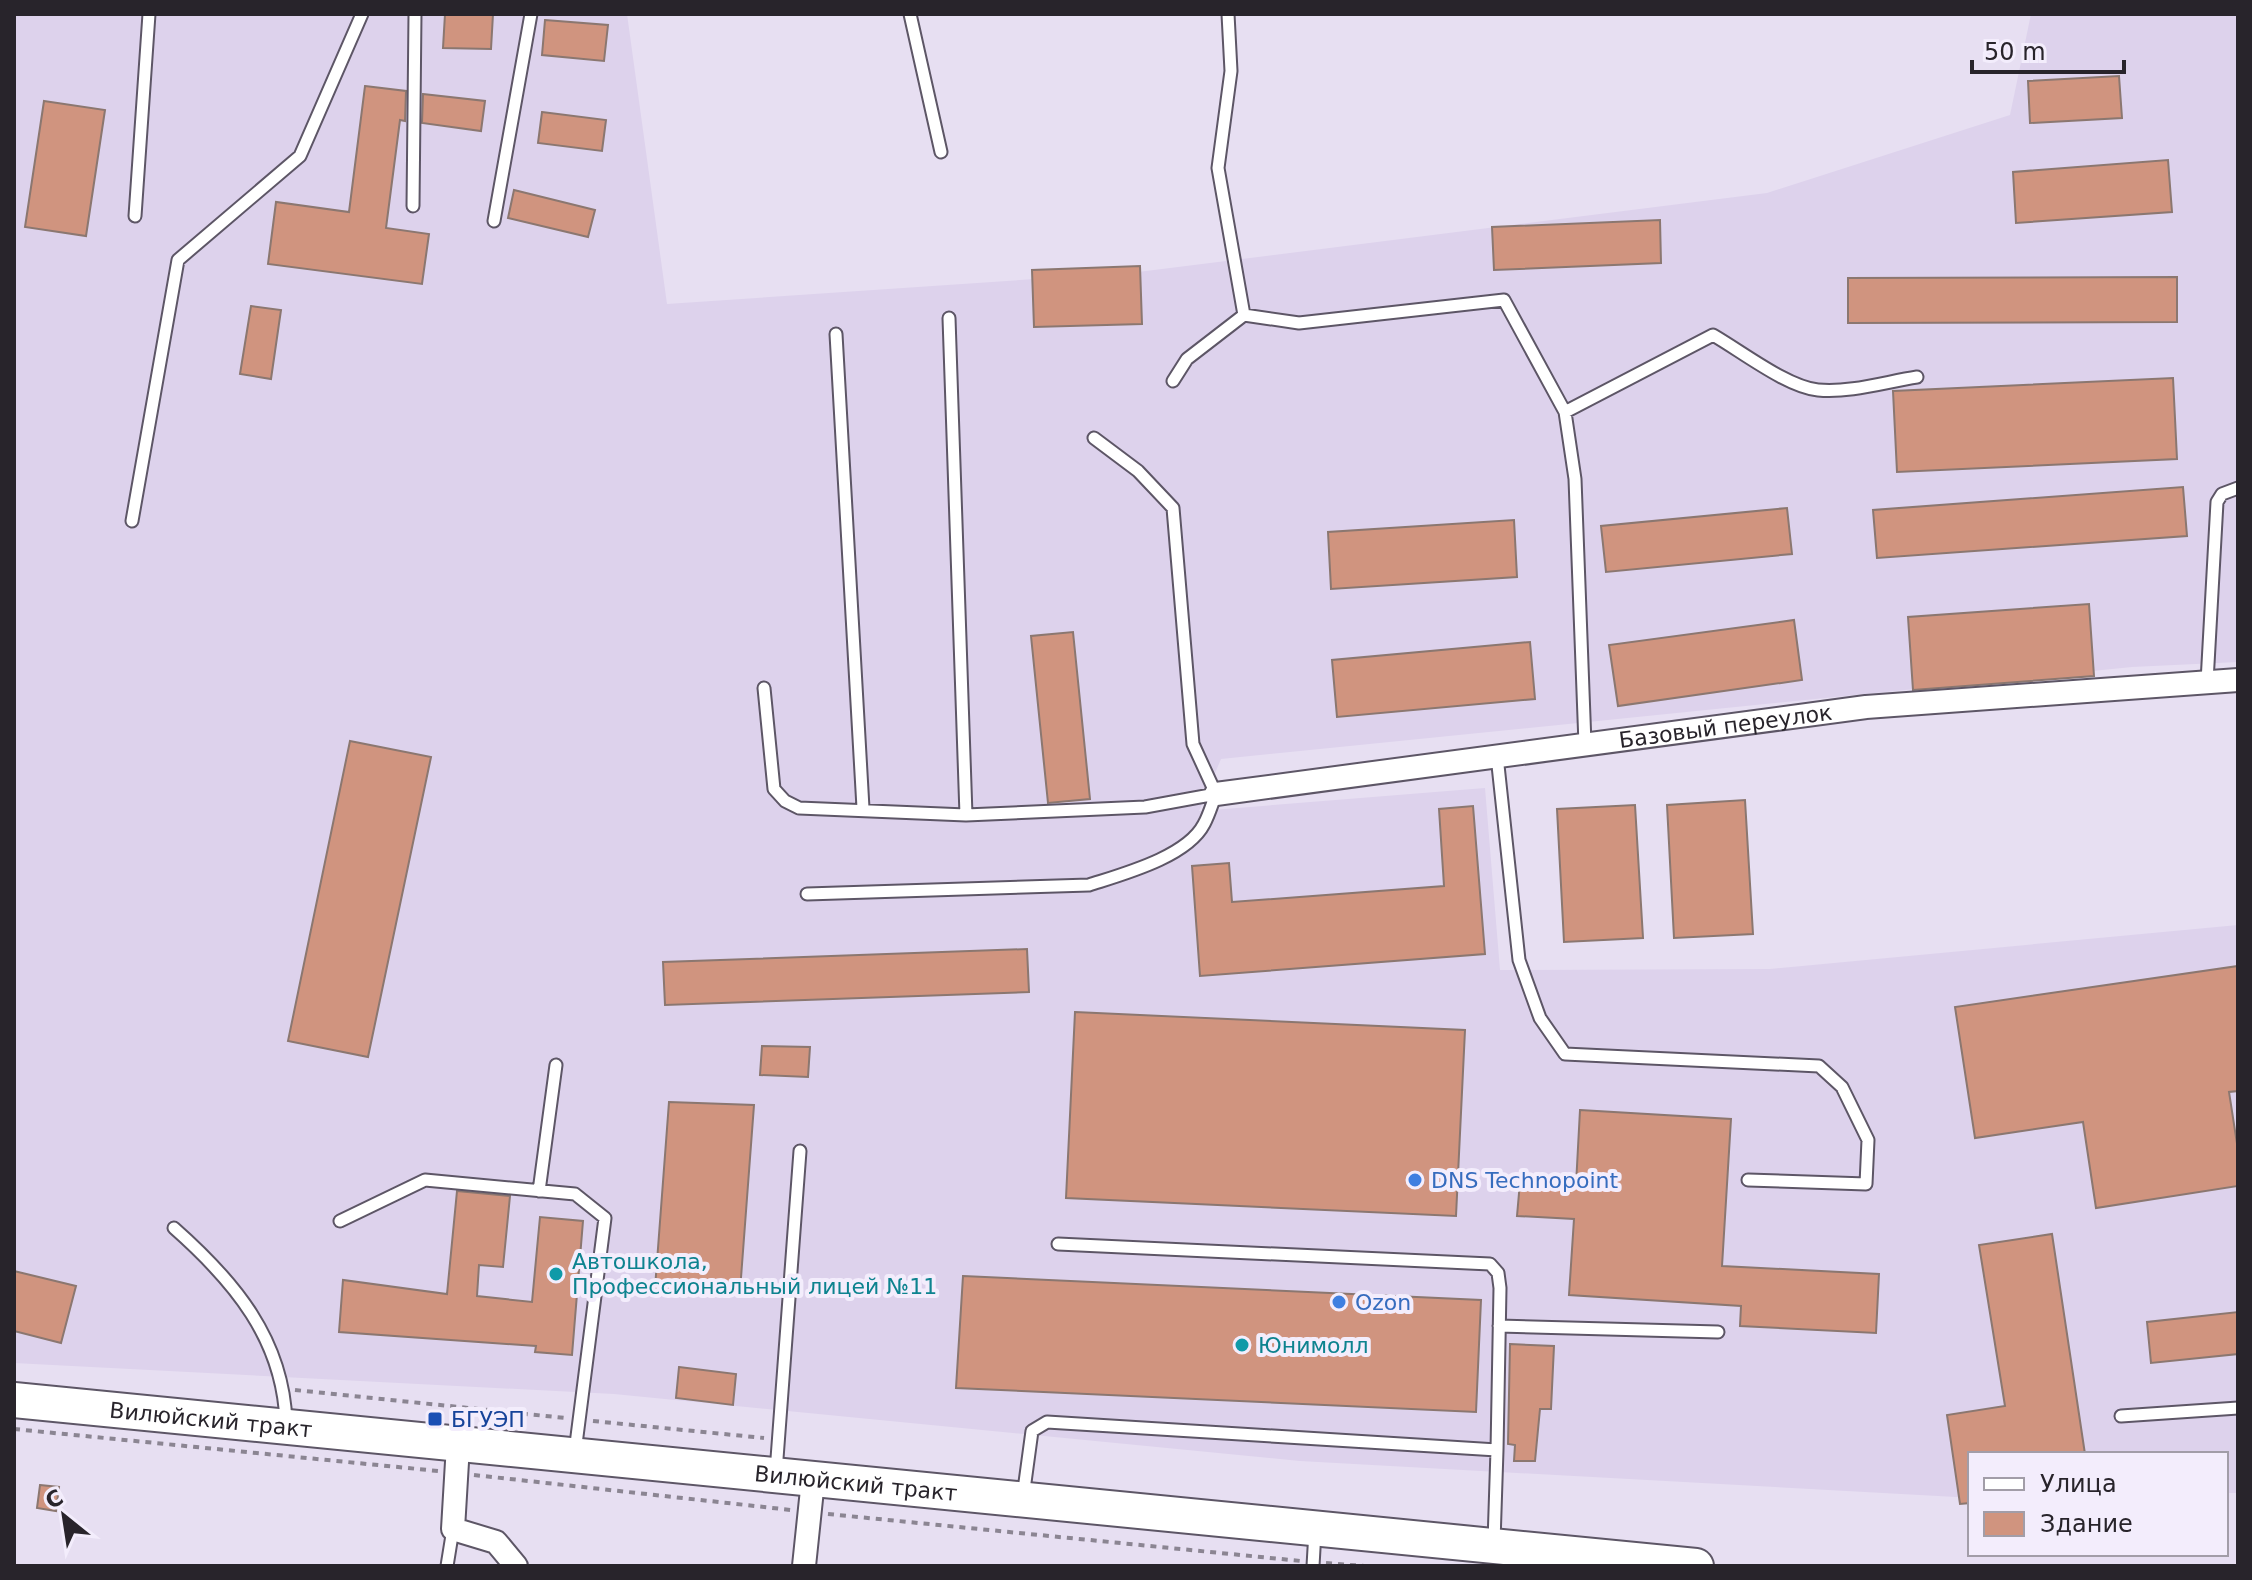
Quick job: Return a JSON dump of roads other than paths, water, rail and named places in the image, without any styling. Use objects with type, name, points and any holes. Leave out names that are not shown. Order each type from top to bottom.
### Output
[{"type":"main road","name":"Вилюйский тракт","points":[[14,1400],[286,1428],[457,1459],[574,1456],[775,1476],[811,1496],[1023,1500],[1314,1553],[1494,1547],[1696,1566]]},
{"type":"street","name":"Базовый переулок","points":[[1216,794],[1866,707],[2238,680]]},
{"type":"street","points":[[457,1459],[453,1529],[496,1542],[516,1566]]},
{"type":"street","points":[[804,1566],[811,1496]]},
{"type":"lane","points":[[135,216],[149,14]]},
{"type":"lane","points":[[132,521],[178,260],[300,156],[362,14]]},
{"type":"lane","points":[[413,206],[415,14]]},
{"type":"lane","points":[[494,221],[531,14]]},
{"type":"lane","points":[[910,14],[941,152]]},
{"type":"lane","points":[[1228,14],[1231,71],[1218,168],[1244,315]]},
{"type":"lane","points":[[1173,381],[1187,359],[1244,315],[1299,323],[1504,300],[1565,412],[1575,479],[1585,744]]},
{"type":"lane","points":[[949,318],[966,815]]},
{"type":"lane","points":[[836,334],[863,808]]},
{"type":"lane","points":[[1565,412],[1713,335],[1788,380],[1815,390],[1842,390],[1917,377]]},
{"type":"lane","points":[[807,894],[1089,885],[1132,871],[1177,850],[1203,826],[1216,794],[1193,744],[1173,508],[1138,471],[1094,438]]},
{"type":"lane","points":[[2207,682],[2217,502],[2222,494],[2238,488]]},
{"type":"lane","points":[[764,688],[774,789],[785,801],[799,808],[863,808],[966,815],[1145,807],[1216,794]]},
{"type":"lane","points":[[1497,755],[1519,960],[1540,1018],[1565,1054],[1819,1066],[1842,1087],[1868,1140],[1866,1184],[1748,1180]]},
{"type":"lane","points":[[539,1191],[556,1065]]},
{"type":"lane","points":[[775,1476],[800,1151]]},
{"type":"lane","points":[[340,1221],[425,1180],[575,1194],[605,1218],[574,1456]]},
{"type":"lane","points":[[174,1228],[219,1268],[252,1311],[273,1353],[285,1389],[286,1428]]},
{"type":"lane","points":[[1058,1244],[1490,1264],[1498,1273],[1499,1326],[1494,1547]]},
{"type":"lane","points":[[1499,1326],[1718,1332]]},
{"type":"lane","points":[[2121,1416],[2238,1408]]},
{"type":"lane","points":[[1023,1500],[1032,1431],[1047,1422],[1497,1450]]},
{"type":"lane","points":[[447,1566],[453,1529]]},
{"type":"place","name":"DNS Technopoint","points":[[1415,1180]]},
{"type":"place","name":"Автошкола, Профессиональный лицей №11","points":[[556,1274]]},
{"type":"place","name":"Ozon","points":[[1339,1302]]},
{"type":"place","name":"Юнимолл","points":[[1242,1345]]},
{"type":"place","name":"БГУЭП","points":[[435,1419]]}]
